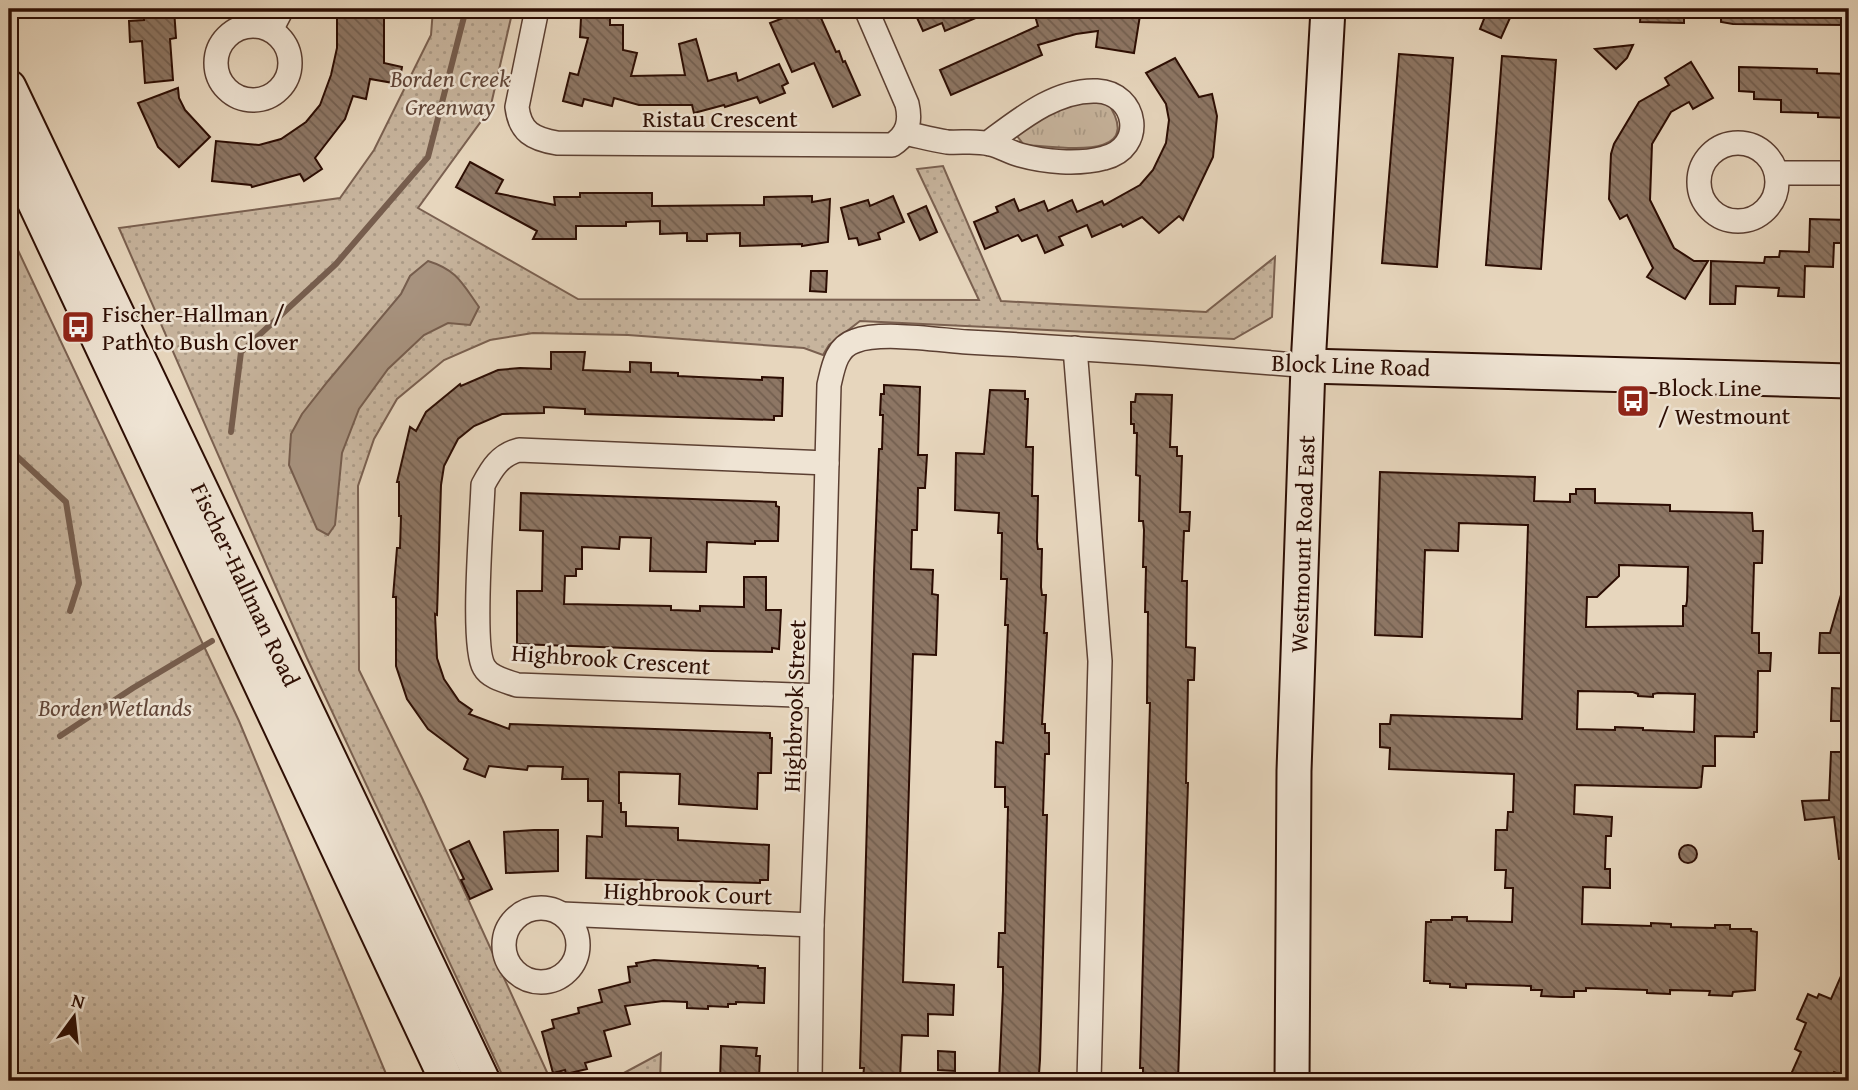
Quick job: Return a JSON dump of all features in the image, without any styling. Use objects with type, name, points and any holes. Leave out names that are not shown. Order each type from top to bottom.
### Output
[{"type":"main road","name":"Westmount Road East","points":[[1292,1081],[1294,771],[1308,366],[1328,9]]},
{"type":"main road","name":"Fischer-Hallman Road","points":[[9,87],[483,1081]]},
{"type":"main road","name":"Fischer-Hallman Road","points":[[9,148],[447,1081]]},
{"type":"main road","name":"Block Line Road","points":[[1308,366],[1849,381]]},
{"type":"street","points":[[271,30],[282,9]]},
{"type":"street","name":"Ristau Crescent","points":[[537,9],[517,107],[519,121],[526,131],[541,141],[880,146],[892,145],[905,133]]},
{"type":"street","points":[[866,9],[907,104],[909,124],[905,133],[944,142],[988,143],[1017,154],[1044,160],[1103,159],[1118,154],[1127,145],[1132,122],[1124,104],[1115,96],[1095,91],[1055,100],[1024,116],[988,143]]},
{"type":"street","points":[[1777,173],[1849,173]]},
{"type":"street","name":"Block Line Road","points":[[854,341],[892,338],[1075,348],[1308,366]]},
{"type":"street","name":"Highbrook Street","points":[[810,1081],[812,925],[829,385],[834,361],[847,345],[854,341]]},
{"type":"street","points":[[1075,348],[1101,661],[1089,1081]]},
{"type":"street","name":"Highbrook Crescent","points":[[821,696],[517,685],[498,678],[485,669],[478,643],[483,485],[491,469],[505,454],[519,450],[827,463]]},
{"type":"street","name":"Highbrook Court","points":[[562,914],[812,925]]},
{"type":"green space","name":"Borden Creek Greenway","points":[[433,9],[513,9],[490,109],[418,208],[578,299],[979,300],[917,169],[943,166],[1001,301],[1206,312],[1275,257],[1272,317],[1234,339],[860,321],[829,345],[823,355],[804,348],[628,335],[533,333],[490,340],[444,360],[397,399],[374,439],[358,486],[359,670],[422,798],[551,1081],[505,1081],[307,658],[119,228],[340,198],[374,150],[431,35]]},
{"type":"green space","points":[[1087,98],[1106,100],[1117,120],[1117,134],[1108,143],[1076,148],[1024,145],[1017,136],[1019,128]]},
{"type":"green space","name":"Borden Wetlands","points":[[9,231],[239,721],[389,1081],[9,1081]]},
{"type":"green space","points":[[661,1053],[660,1081],[609,1081]]},
{"type":"shaded area","points":[[428,261],[452,273],[479,307],[470,325],[448,323],[424,335],[388,369],[359,409],[342,453],[335,525],[328,535],[317,529],[289,465],[291,434],[302,414],[401,294],[410,276]]},
{"type":"building","points":[[143,9],[174,9],[176,38],[170,39],[173,80],[145,83],[142,41],[130,42],[129,21],[144,20]]},
{"type":"building","points":[[384,9],[384,63],[402,67],[399,84],[370,79],[366,99],[353,96],[345,119],[315,158],[322,169],[304,181],[300,174],[252,187],[212,181],[216,141],[259,145],[281,139],[306,122],[320,105],[337,48],[337,10]]},
{"type":"building","points":[[807,9],[817,9],[836,52],[839,51],[843,62],[845,61],[860,95],[833,107],[814,63],[792,72],[770,23]]},
{"type":"building","points":[[913,9],[997,9],[945,31],[942,23],[923,31]]},
{"type":"building","points":[[1033,9],[1141,9],[1134,53],[1096,47],[1098,31],[1076,34],[1038,45],[1042,55],[951,95],[940,70],[1038,26]]},
{"type":"building","points":[[1488,9],[1514,9],[1501,38],[1480,29]]},
{"type":"building","points":[[1641,9],[1684,9],[1684,23],[1640,22]]},
{"type":"building","points":[[1721,9],[1849,9],[1849,25],[1733,24],[1721,22]]},
{"type":"building","points":[[581,18],[610,18],[610,25],[623,25],[623,50],[637,53],[631,76],[685,75],[679,44],[696,39],[708,81],[736,73],[738,81],[779,64],[788,83],[782,86],[785,93],[760,103],[757,97],[694,113],[692,105],[639,105],[614,98],[612,106],[584,99],[582,106],[563,101],[570,73],[578,75],[588,38],[580,37]]},
{"type":"building","points":[[1633,45],[1627,58],[1616,69],[1595,49]]},
{"type":"building","points":[[1399,54],[1453,58],[1437,267],[1382,263]]},
{"type":"building","points":[[1502,56],[1556,60],[1541,269],[1486,265]]},
{"type":"building","points":[[1175,58],[1199,97],[1212,94],[1217,116],[1213,157],[1183,220],[1179,216],[1159,233],[1142,217],[1123,227],[1121,224],[1092,237],[1087,225],[1059,237],[1063,245],[1045,253],[1037,235],[1022,241],[1018,235],[985,249],[974,222],[998,212],[996,207],[1014,199],[1019,211],[1044,201],[1048,211],[1072,200],[1077,212],[1102,201],[1104,205],[1140,185],[1153,170],[1166,143],[1169,120],[1166,104],[1146,73]]},
{"type":"building","points":[[1691,62],[1713,98],[1693,109],[1689,102],[1671,112],[1652,144],[1650,200],[1674,248],[1694,261],[1708,261],[1685,299],[1647,277],[1653,268],[1627,215],[1620,219],[1609,199],[1614,144],[1639,102],[1669,85],[1665,78]]},
{"type":"building","points":[[1739,67],[1817,69],[1817,73],[1848,74],[1849,118],[1818,117],[1818,113],[1781,112],[1781,100],[1754,99],[1754,92],[1739,91]]},
{"type":"building","points":[[178,88],[185,110],[210,137],[179,167],[158,147],[138,103]]},
{"type":"building","points":[[470,162],[503,180],[496,193],[555,205],[554,197],[580,197],[580,193],[652,193],[652,206],[764,205],[764,197],[812,196],[812,202],[830,199],[828,242],[802,246],[740,246],[740,233],[707,234],[707,241],[687,241],[687,233],[660,234],[660,221],[626,222],[626,226],[576,226],[576,239],[533,239],[537,231],[456,187]]},
{"type":"building","points":[[893,196],[904,222],[878,233],[880,239],[859,245],[857,238],[849,239],[841,208],[868,200],[870,206]]},
{"type":"building","points":[[926,206],[937,232],[920,240],[908,214]]},
{"type":"building","points":[[1810,219],[1849,220],[1849,243],[1834,243],[1833,267],[1805,266],[1804,297],[1778,296],[1779,288],[1736,286],[1735,304],[1710,304],[1711,261],[1764,263],[1765,257],[1779,257],[1780,251],[1809,252]]},
{"type":"building","points":[[811,271],[827,271],[826,292],[810,291]]},
{"type":"building","points":[[551,352],[585,352],[583,370],[630,372],[630,362],[651,363],[651,372],[678,373],[678,376],[762,380],[762,377],[783,378],[782,416],[774,416],[774,420],[585,414],[585,409],[544,407],[544,413],[502,414],[474,426],[458,439],[444,466],[441,485],[437,615],[435,614],[437,658],[444,679],[459,701],[472,710],[469,714],[509,729],[510,724],[770,733],[771,773],[758,773],[757,809],[679,804],[680,774],[619,772],[619,803],[621,812],[626,812],[626,826],[678,828],[678,840],[769,845],[768,880],[760,880],[760,883],[586,878],[587,836],[602,837],[603,801],[588,801],[588,779],[562,779],[563,767],[528,766],[527,770],[489,766],[485,777],[464,769],[468,759],[428,729],[407,699],[396,666],[396,597],[393,597],[397,548],[400,548],[401,516],[397,482],[410,427],[416,431],[426,412],[460,384],[461,386],[498,370],[551,369]]},
{"type":"building","points":[[884,385],[920,387],[918,455],[927,455],[925,488],[918,488],[917,530],[912,530],[911,569],[933,570],[932,594],[938,595],[936,655],[913,654],[903,982],[954,985],[953,1015],[928,1014],[928,1036],[902,1035],[900,1079],[863,1077],[864,1068],[860,1068],[874,573],[879,449],[882,449],[881,394],[884,394]]},
{"type":"building","points":[[990,390],[1025,391],[1025,399],[1028,399],[1026,447],[1033,447],[1032,496],[1038,496],[1037,541],[1038,549],[1042,549],[1042,595],[1046,595],[1044,633],[1047,633],[1042,724],[1045,724],[1045,733],[1049,733],[1049,754],[1045,754],[1043,815],[1047,815],[1040,1060],[1039,1074],[1035,1074],[1035,1081],[999,1081],[1003,967],[998,967],[999,933],[1005,933],[1008,807],[1005,807],[1005,787],[995,787],[996,742],[1003,743],[1008,625],[1005,625],[1007,579],[1001,579],[1002,533],[998,533],[999,513],[955,510],[956,453],[984,454]]},
{"type":"building","points":[[1136,394],[1172,395],[1170,447],[1177,447],[1177,456],[1182,456],[1180,512],[1190,512],[1189,531],[1184,531],[1182,581],[1187,581],[1186,647],[1195,648],[1194,680],[1188,680],[1188,783],[1178,1081],[1143,1081],[1143,1068],[1140,1068],[1150,703],[1147,703],[1148,612],[1145,612],[1144,530],[1143,521],[1139,521],[1137,433],[1134,433],[1134,424],[1131,424],[1131,402],[1135,402]]},
{"type":"building","points":[[1380,472],[1535,477],[1534,501],[1570,502],[1570,494],[1576,494],[1576,489],[1595,489],[1595,503],[1670,505],[1670,511],[1752,513],[1753,531],[1763,531],[1762,563],[1754,563],[1752,633],[1759,633],[1759,653],[1771,653],[1770,671],[1758,671],[1757,732],[1754,732],[1754,737],[1715,736],[1715,766],[1703,766],[1701,787],[1575,785],[1574,814],[1612,817],[1611,836],[1606,836],[1605,869],[1610,869],[1610,888],[1583,887],[1582,924],[1651,926],[1651,923],[1671,924],[1671,927],[1715,928],[1715,925],[1730,925],[1730,929],[1751,929],[1757,932],[1755,990],[1733,992],[1732,996],[1709,995],[1710,991],[1670,990],[1670,994],[1647,993],[1647,990],[1586,988],[1586,991],[1574,991],[1574,997],[1562,997],[1541,996],[1542,990],[1531,990],[1531,986],[1466,984],[1466,988],[1424,981],[1426,922],[1467,917],[1467,921],[1512,922],[1513,888],[1505,888],[1506,870],[1495,870],[1496,830],[1507,830],[1508,812],[1513,812],[1514,774],[1389,769],[1390,748],[1380,747],[1380,724],[1390,724],[1391,715],[1522,719],[1528,525],[1459,523],[1458,551],[1425,550],[1422,637],[1375,635]],"holes":[[[1619,565],[1688,567],[1683,626],[1586,627],[1587,597],[1597,597],[1619,576]],[[1578,691],[1633,692],[1638,696],[1653,697],[1653,694],[1658,693],[1695,694],[1694,732],[1615,727],[1615,730],[1577,729]]]},
{"type":"building","points":[[521,493],[776,502],[779,507],[778,541],[755,541],[755,544],[707,542],[706,572],[650,571],[651,538],[620,537],[619,549],[582,547],[582,569],[576,569],[576,576],[565,576],[564,604],[671,606],[671,610],[700,611],[700,606],[744,607],[744,577],[766,577],[766,610],[781,610],[779,649],[772,648],[772,652],[711,651],[517,644],[517,591],[542,591],[543,531],[520,530]]},
{"type":"building","points":[[1845,581],[1849,581],[1849,653],[1819,653],[1820,633],[1830,633]]},
{"type":"building","points":[[1832,688],[1849,689],[1849,721],[1831,721]]},
{"type":"building","points":[[1831,752],[1849,752],[1849,858],[1839,859],[1834,817],[1805,820],[1802,801],[1829,800]]},
{"type":"building","points":[[558,830],[558,871],[506,873],[504,832]]},
{"type":"building","points":[[469,841],[492,889],[470,899],[450,850]]},
{"type":"building","points":[[1688,845],[1694,848],[1697,854],[1694,860],[1688,863],[1682,860],[1679,854],[1682,848]]},
{"type":"building","points":[[1849,958],[1849,1058],[1842,1075],[1834,1072],[1830,1081],[1788,1081],[1801,1052],[1795,1049],[1806,1023],[1797,1019],[1808,994],[1817,998],[1819,994],[1831,999]]},
{"type":"building","points":[[654,960],[765,968],[764,1003],[736,1002],[728,1004],[728,1007],[708,1006],[708,1009],[687,1008],[687,1002],[663,1001],[625,1006],[630,1024],[604,1031],[611,1056],[585,1063],[587,1069],[566,1074],[565,1070],[553,1073],[542,1032],[554,1028],[552,1020],[579,1013],[578,1008],[602,1002],[599,990],[630,982],[628,967]]},
{"type":"building","points":[[721,1046],[757,1048],[756,1056],[760,1056],[759,1078],[755,1078],[755,1081],[720,1081]]},
{"type":"building","points":[[938,1051],[955,1052],[955,1071],[938,1070]]},
{"type":"waterway","points":[[231,432],[241,352],[336,264],[428,157],[466,9]]},
{"type":"waterway","points":[[9,449],[66,502],[79,583],[70,611]]},
{"type":"waterway","points":[[60,736],[212,641]]},
{"type":"place","name":"Fischer-Hallman / Path to Bush Clover","points":[[78,327]]},
{"type":"place","name":"Block Line / Westmount","points":[[1633,401]]}]
